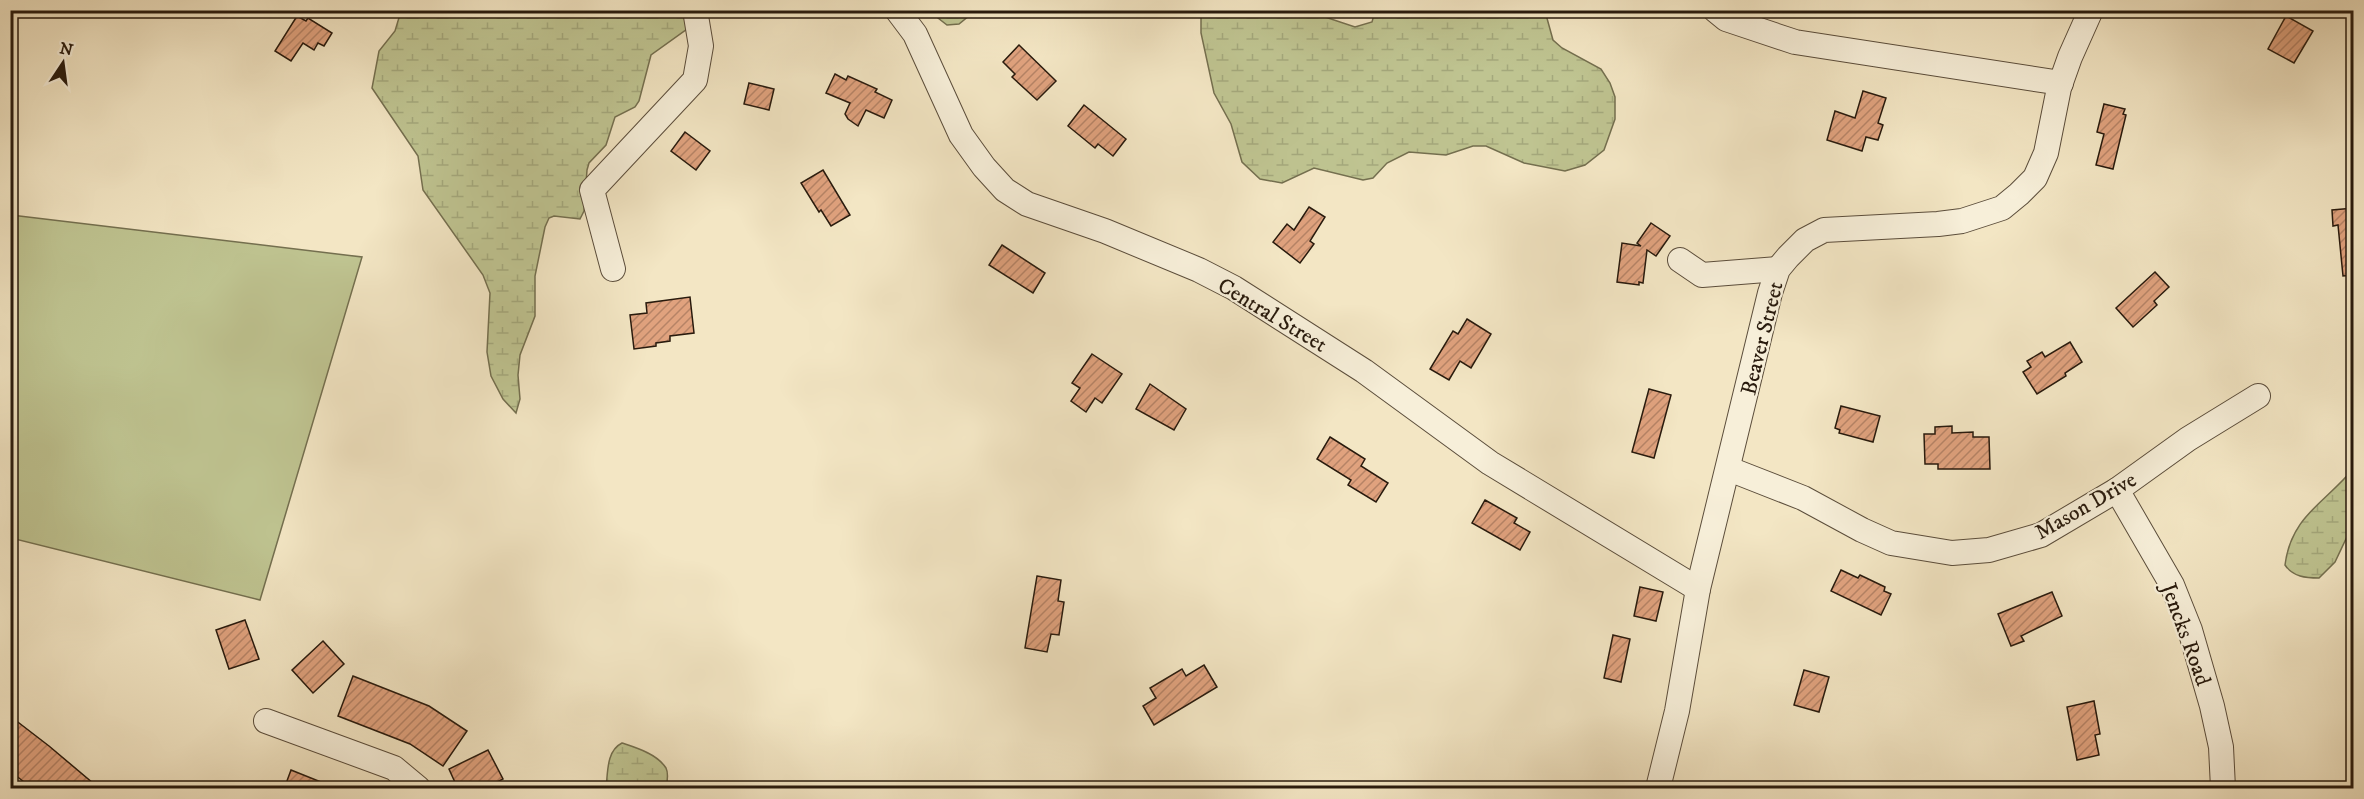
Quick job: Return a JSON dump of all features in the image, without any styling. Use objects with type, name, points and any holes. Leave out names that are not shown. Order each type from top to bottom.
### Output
[{"type":"street","points":[[613,269],[592,190],[695,80],[701,46],[695,10]]},
{"type":"street","name":"Central Street","points":[[897,10],[915,34],[961,135],[984,167],[1005,190],[1027,204],[1105,231],[1199,270],[1234,288],[1364,371],[1490,463],[1698,589]]},
{"type":"street","points":[[1715,10],[1725,19],[1795,42],[2061,83]]},
{"type":"street","name":"Beaver Street","points":[[1658,789],[1677,711],[1698,589],[1729,469],[1770,292],[1778,269],[1805,240],[1824,230],[1938,224],[1974,218],[2002,207],[2035,178],[2046,153],[2061,83],[2091,10]]},
{"type":"street","points":[[1680,260],[1702,275],[1778,269]]},
{"type":"street","name":"Mason Drive","points":[[1729,469],[1803,498],[1862,531],[1892,543],[1952,554],[1989,550],[2041,535],[2117,490],[2188,439],[2258,396]]},
{"type":"street","name":"Jencks Road","points":[[2117,490],[2172,585],[2190,630],[2212,706],[2221,747],[2223,789]]},
{"type":"street","points":[[266,721],[394,768],[418,789]]},
{"type":"green space","points":[[620,10],[640,13],[682,11],[687,14],[687,29],[651,55],[639,101],[635,107],[615,117],[606,145],[589,163],[584,211],[580,219],[554,216],[549,218],[535,276],[535,316],[520,355],[518,375],[520,399],[516,413],[503,399],[491,376],[487,352],[490,293],[483,275],[423,190],[418,156],[372,88],[379,51],[395,31],[401,11]]},
{"type":"green space","points":[[929,11],[975,11],[959,24],[947,25]]},
{"type":"green space","points":[[1201,11],[1307,11],[1355,27],[1372,22],[1375,11],[1545,11],[1553,40],[1562,48],[1601,69],[1615,97],[1615,119],[1604,150],[1585,165],[1565,171],[1524,163],[1486,146],[1473,146],[1446,155],[1409,152],[1387,163],[1373,178],[1363,180],[1314,168],[1282,183],[1260,179],[1242,162],[1231,124],[1214,93],[1201,33]]},
{"type":"green space","points":[[11,215],[362,257],[260,600],[11,538]]},
{"type":"green space","points":[[2353,469],[2353,524],[2335,562],[2319,578],[2296,574],[2285,565],[2288,548],[2294,534],[2311,511]]},
{"type":"green space","points":[[622,743],[646,752],[662,763],[666,768],[668,778],[666,788],[606,788],[610,757]]},
{"type":"building","points":[[297,16],[306,21],[308,18],[332,33],[324,46],[318,43],[314,50],[303,43],[291,61],[275,51]]},
{"type":"building","points":[[2286,16],[2313,31],[2294,63],[2268,49]]},
{"type":"building","points":[[1019,45],[1056,81],[1037,100],[1012,77],[1015,74],[1003,62]]},
{"type":"building","points":[[835,74],[846,80],[848,76],[877,89],[875,92],[892,100],[884,118],[866,110],[858,126],[848,119],[845,114],[850,103],[826,93]]},
{"type":"building","points":[[749,83],[774,89],[769,110],[744,104]]},
{"type":"building","points":[[1863,91],[1886,98],[1878,123],[1883,125],[1878,140],[1866,137],[1862,151],[1827,140],[1835,111],[1855,118]]},
{"type":"building","points":[[2104,104],[2125,109],[2123,114],[2126,115],[2113,169],[2096,165],[2104,134],[2097,132]]},
{"type":"building","points":[[1084,105],[1126,139],[1113,156],[1098,144],[1095,148],[1068,126]]},
{"type":"building","points":[[685,132],[710,151],[696,170],[671,151]]},
{"type":"building","points":[[823,170],[850,215],[831,226],[821,210],[819,212],[801,183]]},
{"type":"building","points":[[1309,207],[1325,217],[1310,241],[1314,244],[1300,263],[1273,242],[1287,224],[1294,230]]},
{"type":"building","points":[[2354,208],[2354,275],[2343,276],[2338,225],[2333,226],[2332,210]]},
{"type":"building","points":[[1651,223],[1670,236],[1656,256],[1647,250],[1643,283],[1639,282],[1639,285],[1617,282],[1622,243],[1641,246],[1637,243]]},
{"type":"building","points":[[1002,245],[1045,273],[1033,293],[989,265]]},
{"type":"building","points":[[2155,272],[2169,287],[2154,301],[2157,305],[2133,327],[2116,308]]},
{"type":"building","points":[[690,297],[694,333],[670,336],[670,341],[656,343],[656,346],[634,349],[630,315],[647,313],[646,303]]},
{"type":"building","points":[[1467,319],[1491,334],[1471,368],[1460,361],[1449,380],[1430,369],[1453,331],[1458,334]]},
{"type":"building","points":[[2070,342],[2082,362],[2065,373],[2066,376],[2037,394],[2023,372],[2031,367],[2027,361],[2042,352],[2045,357]]},
{"type":"building","points":[[1092,354],[1122,374],[1102,403],[1095,398],[1086,412],[1071,401],[1080,388],[1072,383]]},
{"type":"building","points":[[1150,384],[1186,409],[1174,430],[1136,409]]},
{"type":"building","points":[[1649,389],[1671,395],[1654,458],[1632,452]]},
{"type":"building","points":[[1841,406],[1880,416],[1873,442],[1839,433],[1840,430],[1835,428]]},
{"type":"building","points":[[1952,426],[1952,433],[1973,432],[1973,437],[1989,437],[1990,469],[1938,469],[1938,464],[1925,464],[1924,434],[1935,434],[1935,427]]},
{"type":"building","points":[[1330,437],[1365,459],[1361,466],[1388,483],[1376,502],[1348,485],[1351,480],[1317,459]]},
{"type":"building","points":[[1485,500],[1517,518],[1514,523],[1530,532],[1520,550],[1472,523]]},
{"type":"building","points":[[1841,570],[1858,578],[1860,575],[1885,587],[1884,591],[1891,594],[1881,615],[1831,591]]},
{"type":"building","points":[[1037,576],[1061,580],[1058,601],[1064,602],[1059,635],[1051,634],[1047,652],[1025,648]]},
{"type":"building","points":[[1640,587],[1663,592],[1656,621],[1634,616]]},
{"type":"building","points":[[2052,592],[2062,616],[2021,636],[2024,641],[2011,646],[1998,614]]},
{"type":"building","points":[[245,620],[259,659],[229,669],[216,630]]},
{"type":"building","points":[[1613,635],[1630,639],[1621,682],[1604,678]]},
{"type":"building","points":[[323,641],[344,664],[313,693],[292,670]]},
{"type":"building","points":[[1204,665],[1217,687],[1154,725],[1143,706],[1156,698],[1150,688],[1182,669],[1186,676]]},
{"type":"building","points":[[1804,670],[1829,677],[1819,712],[1794,705]]},
{"type":"building","points":[[353,676],[429,706],[467,731],[443,766],[410,744],[338,716]]},
{"type":"building","points":[[2094,701],[2100,734],[2095,735],[2099,755],[2077,760],[2067,707]]},
{"type":"building","points":[[10,716],[100,789],[33,789],[10,771]]},
{"type":"building","points":[[488,750],[503,779],[484,789],[458,789],[449,769]]},
{"type":"building","points":[[291,770],[336,788],[336,789],[284,789]]}]
